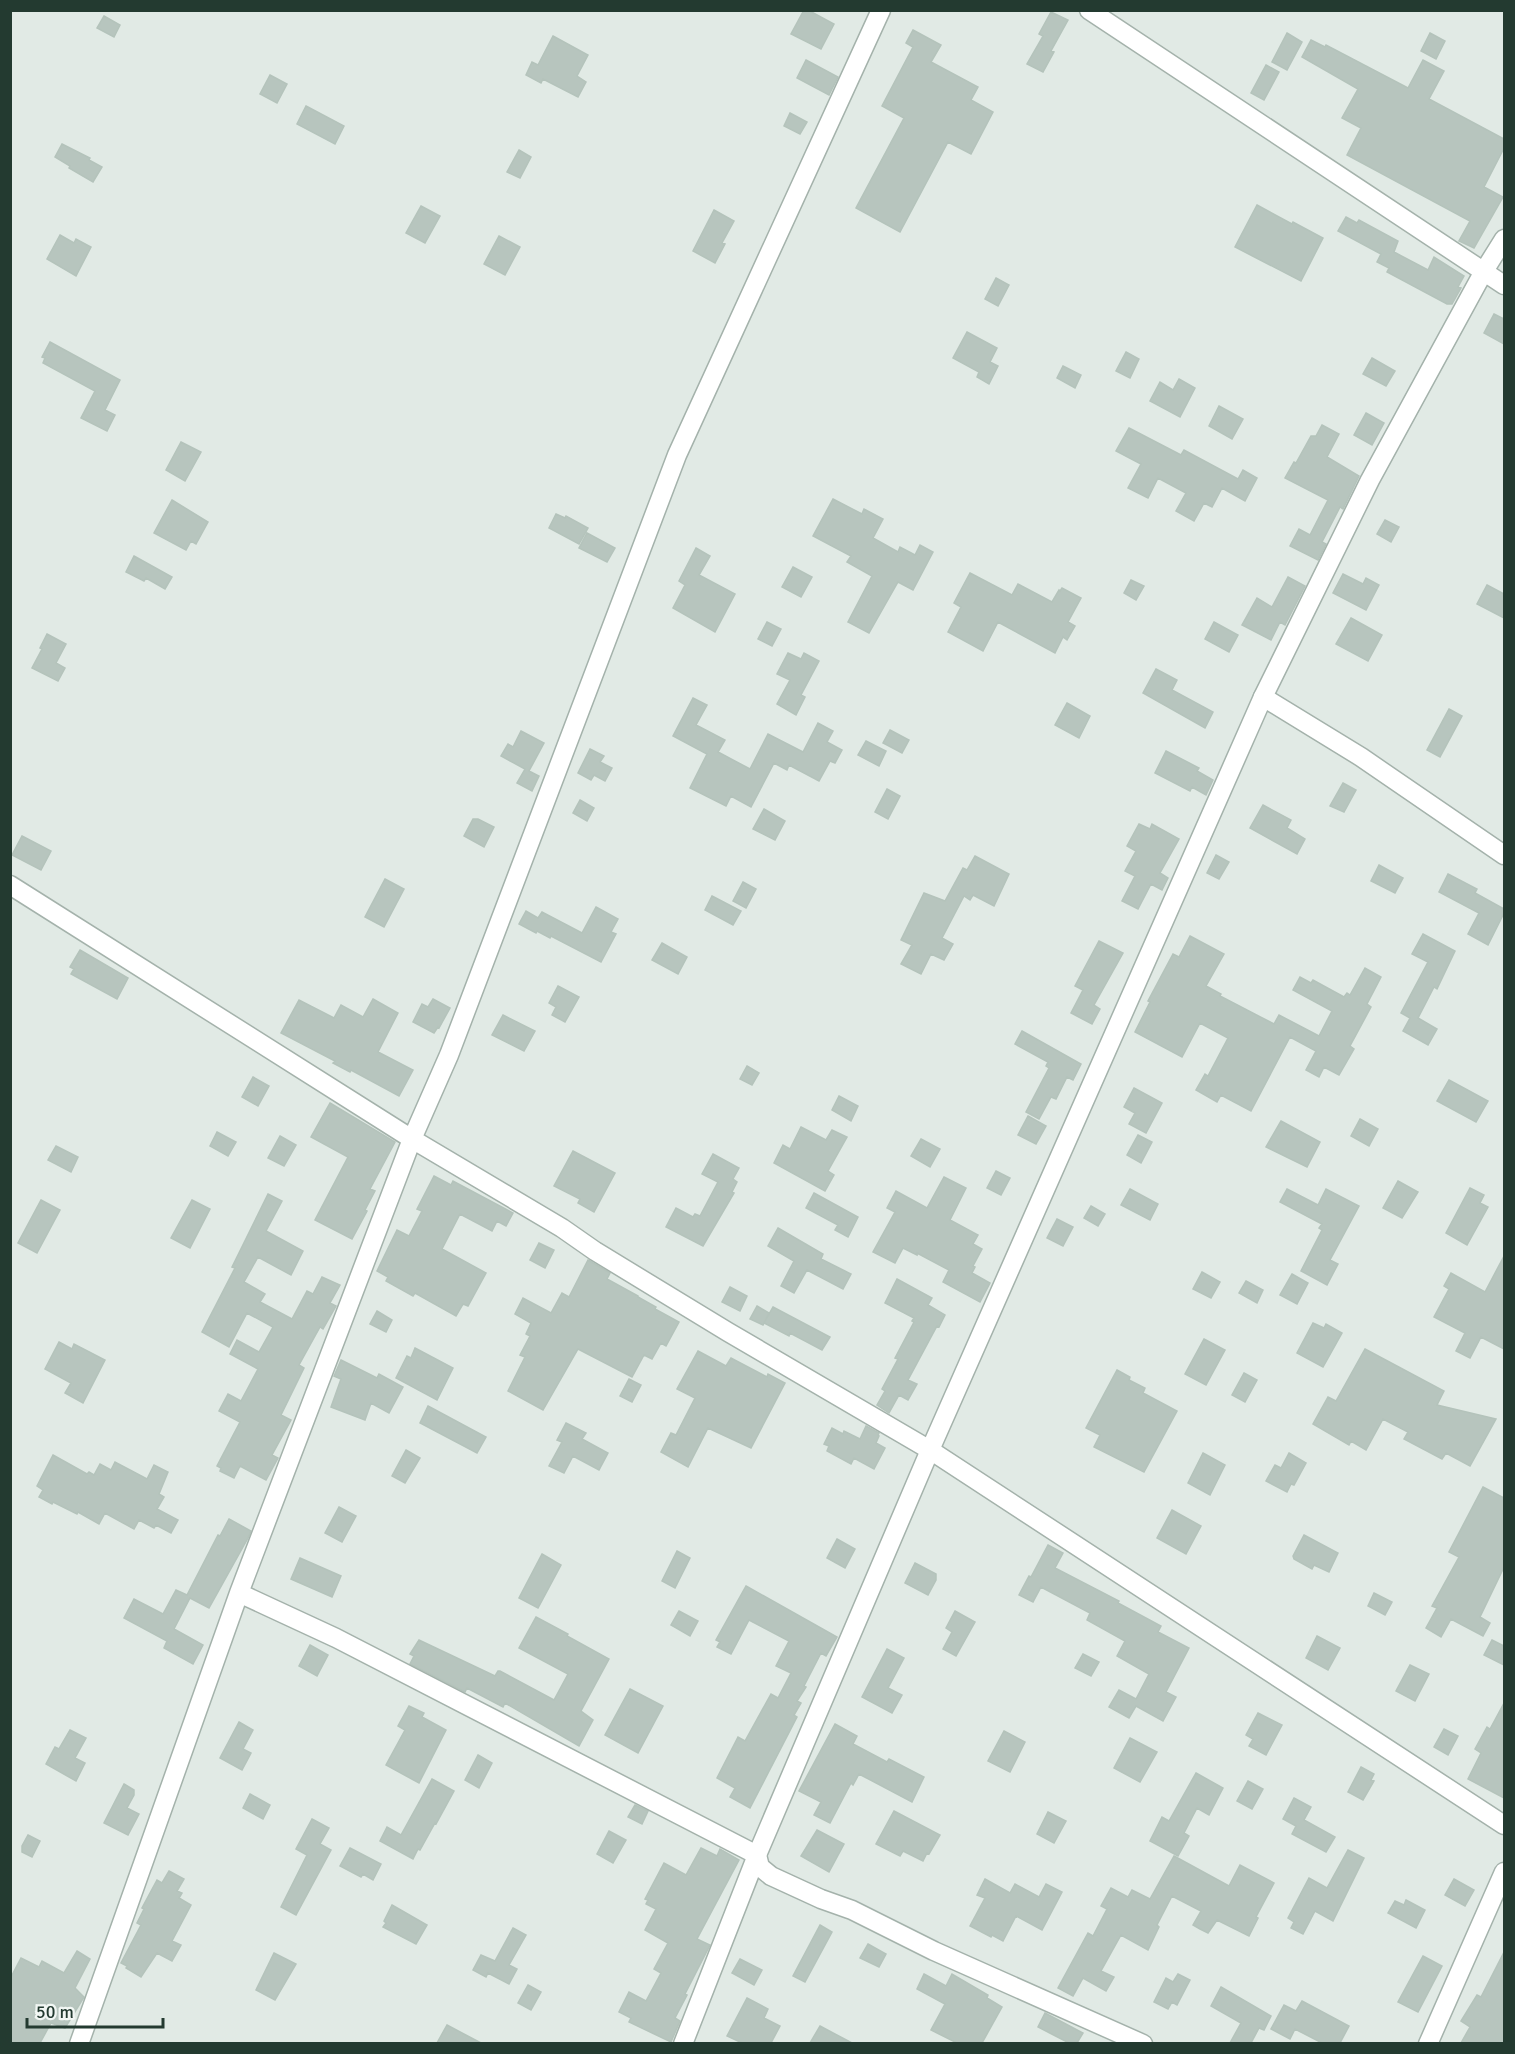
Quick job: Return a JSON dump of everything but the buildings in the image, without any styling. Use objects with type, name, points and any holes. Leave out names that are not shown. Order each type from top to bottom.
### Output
[{"type":"street","points":[[79,2043],[240,1593],[412,1139],[453,1044],[677,455],[881,10]]},
{"type":"street","points":[[1089,10],[1504,285]]},
{"type":"street","points":[[683,2043],[757,1855],[930,1450],[1263,697],[1370,480],[1484,271],[1504,239]]},
{"type":"street","points":[[1263,697],[1361,756],[1504,855]]},
{"type":"street","points":[[10,885],[412,1139],[562,1228],[728,1332],[930,1450],[1504,1825]]},
{"type":"street","points":[[240,1593],[336,1638],[757,1855],[760,1867],[771,1876],[821,1899],[852,1910],[934,1951],[1143,2043]]},
{"type":"street","points":[[1428,2043],[1504,1872]]}]
